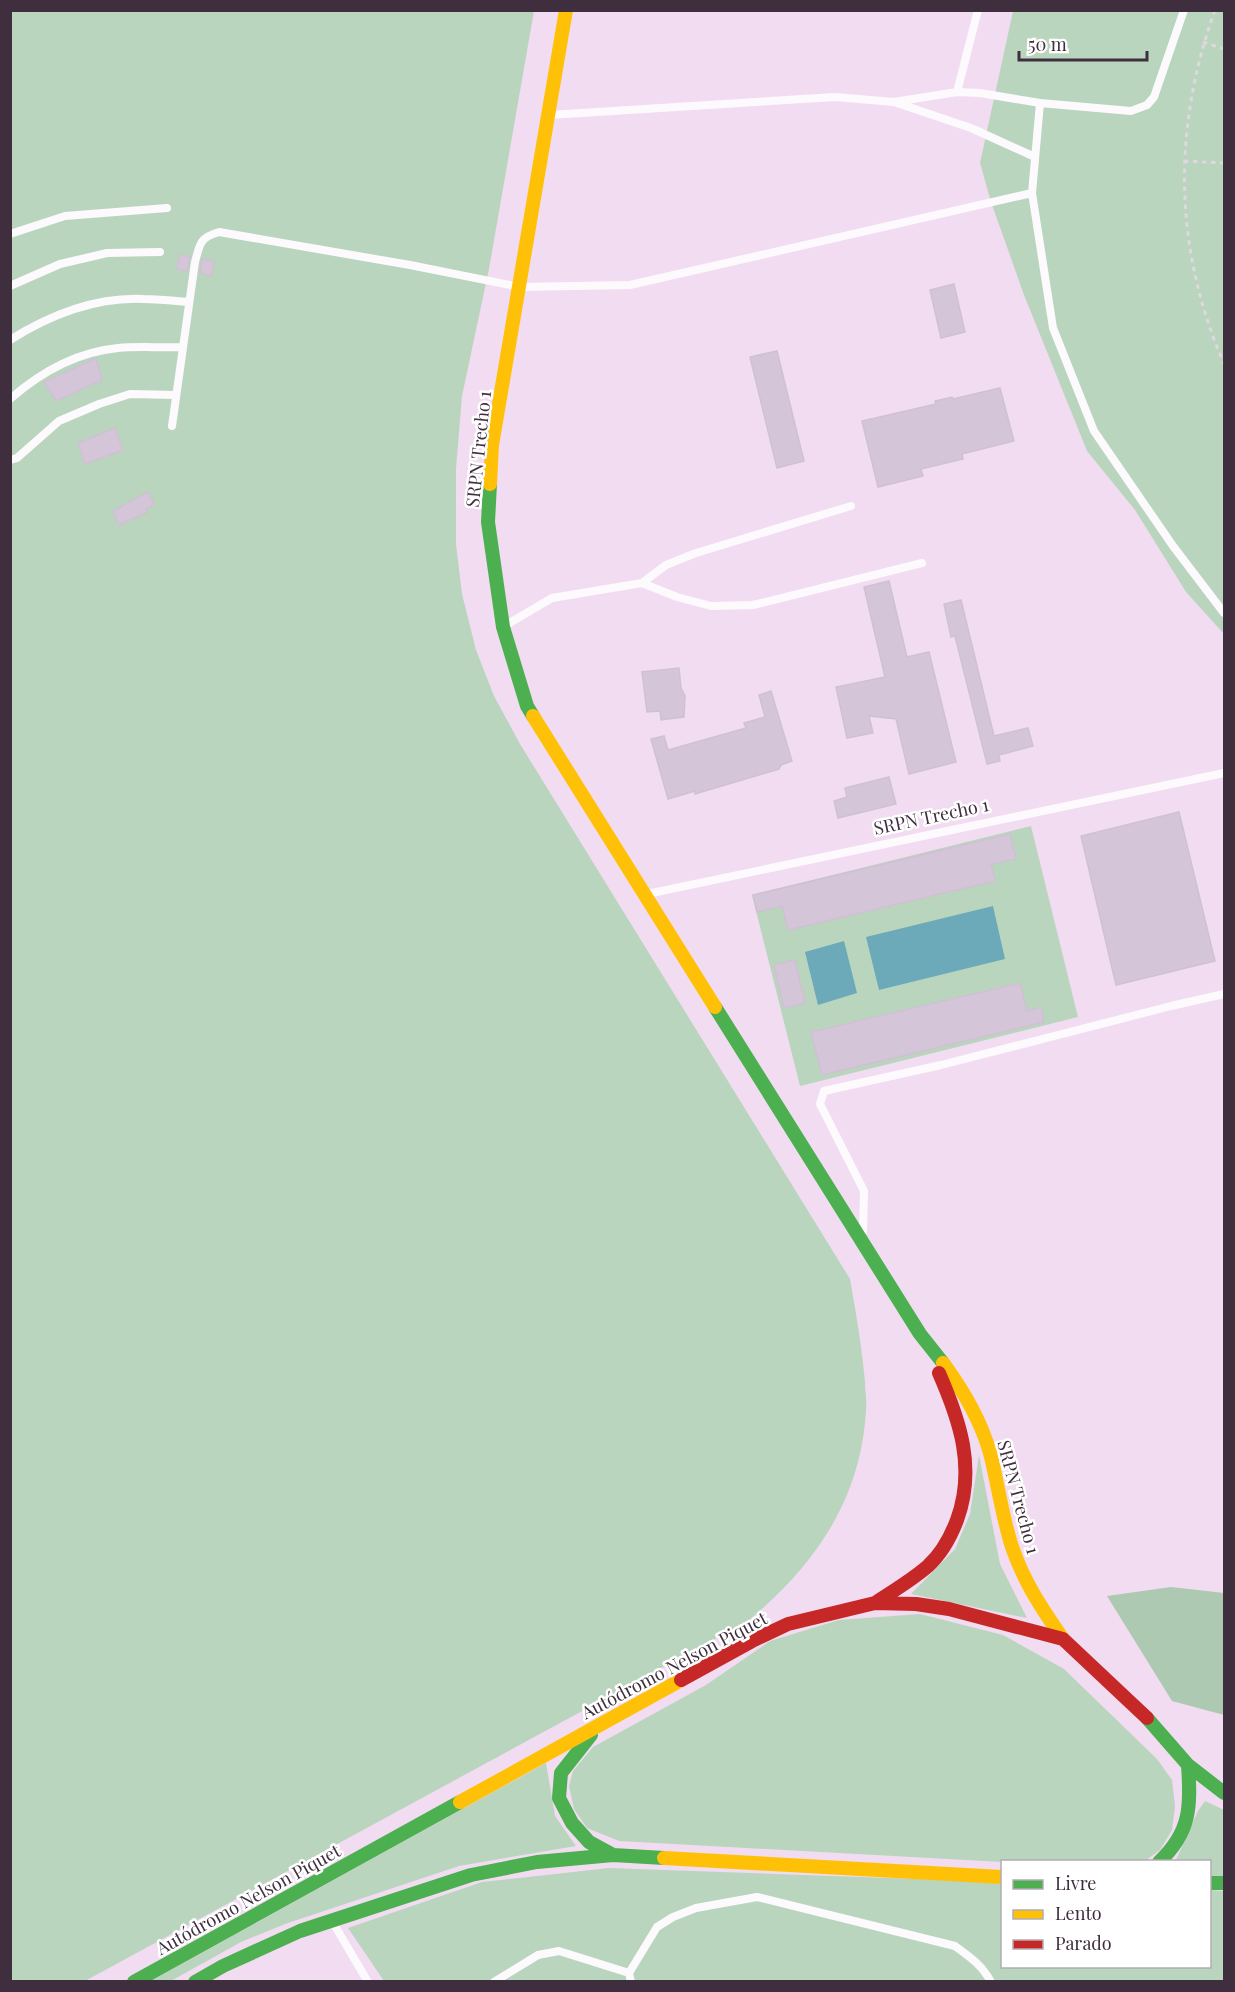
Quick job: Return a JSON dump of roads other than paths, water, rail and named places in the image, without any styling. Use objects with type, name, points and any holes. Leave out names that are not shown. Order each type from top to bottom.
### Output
[{"type":"main road","name":"SRPN Trecho 1","points":[[566,10],[492,445],[488,522],[503,627],[527,706],[920,1334],[941,1378],[966,1443],[968,1476],[962,1509],[948,1539],[929,1565],[875,1603]]},
{"type":"main road","name":"SRPN Trecho 1","points":[[920,1334],[943,1361],[965,1395],[983,1431],[995,1470],[1003,1514],[1016,1558],[1036,1601],[1063,1639]]},
{"type":"main road","name":"Autódromo Nelson Piquet","points":[[134,1982],[719,1658],[788,1624],[875,1603],[916,1604],[949,1609],[1063,1639],[1138,1708],[1188,1765],[1224,1792]]},
{"type":"main road","points":[[600,1725],[561,1773],[560,1798],[572,1823],[589,1842],[613,1855]]},
{"type":"main road","points":[[1161,1860],[1171,1852],[1184,1833],[1191,1803],[1188,1765]]},
{"type":"main road","points":[[195,1982],[223,1966],[300,1931],[471,1875],[537,1862],[613,1855],[1001,1877]]},
{"type":"lane","points":[[957,92],[978,10]]},
{"type":"lane","points":[[549,115],[835,97],[894,102],[957,92],[980,93],[1040,103],[1131,111],[1147,105],[1154,97],[1184,10]]},
{"type":"lane","points":[[894,102],[970,128],[1035,157]]},
{"type":"lane","points":[[1040,103],[1032,193],[1053,328],[1094,431],[1173,546],[1224,613]]},
{"type":"lane","points":[[172,426],[195,262],[201,241],[219,232],[410,265],[520,287],[630,285],[1032,193]]},
{"type":"lane","points":[[10,234],[65,216],[167,207]]},
{"type":"lane","points":[[10,286],[60,264],[107,253],[160,252]]},
{"type":"lane","points":[[10,340],[29,328],[66,311],[106,302],[141,298],[189,302]]},
{"type":"lane","points":[[10,399],[33,379],[71,359],[117,348],[183,347]]},
{"type":"lane","points":[[10,460],[17,458],[59,421],[99,404],[130,394],[176,395]]},
{"type":"lane","points":[[503,627],[552,598],[642,583],[666,565],[696,553],[851,506]]},
{"type":"lane","points":[[642,583],[677,597],[711,606],[753,605],[922,562]]},
{"type":"lane","name":"SRPN Trecho 1","points":[[645,895],[1224,772]]},
{"type":"lane","points":[[863,1244],[864,1191],[820,1104],[824,1091],[941,1065],[1160,1008],[1224,994]]},
{"type":"lane","points":[[494,1982],[538,1955],[559,1951],[630,1977],[657,1928],[673,1917],[696,1908],[757,1897],[955,1946],[975,1960],[985,1970],[991,1982]]},
{"type":"lane","points":[[331,1921],[368,1982]]},
{"type":"water","points":[[993,906],[1005,959],[879,990],[866,937]]},
{"type":"water","points":[[844,941],[857,993],[818,1005],[805,952]]}]
